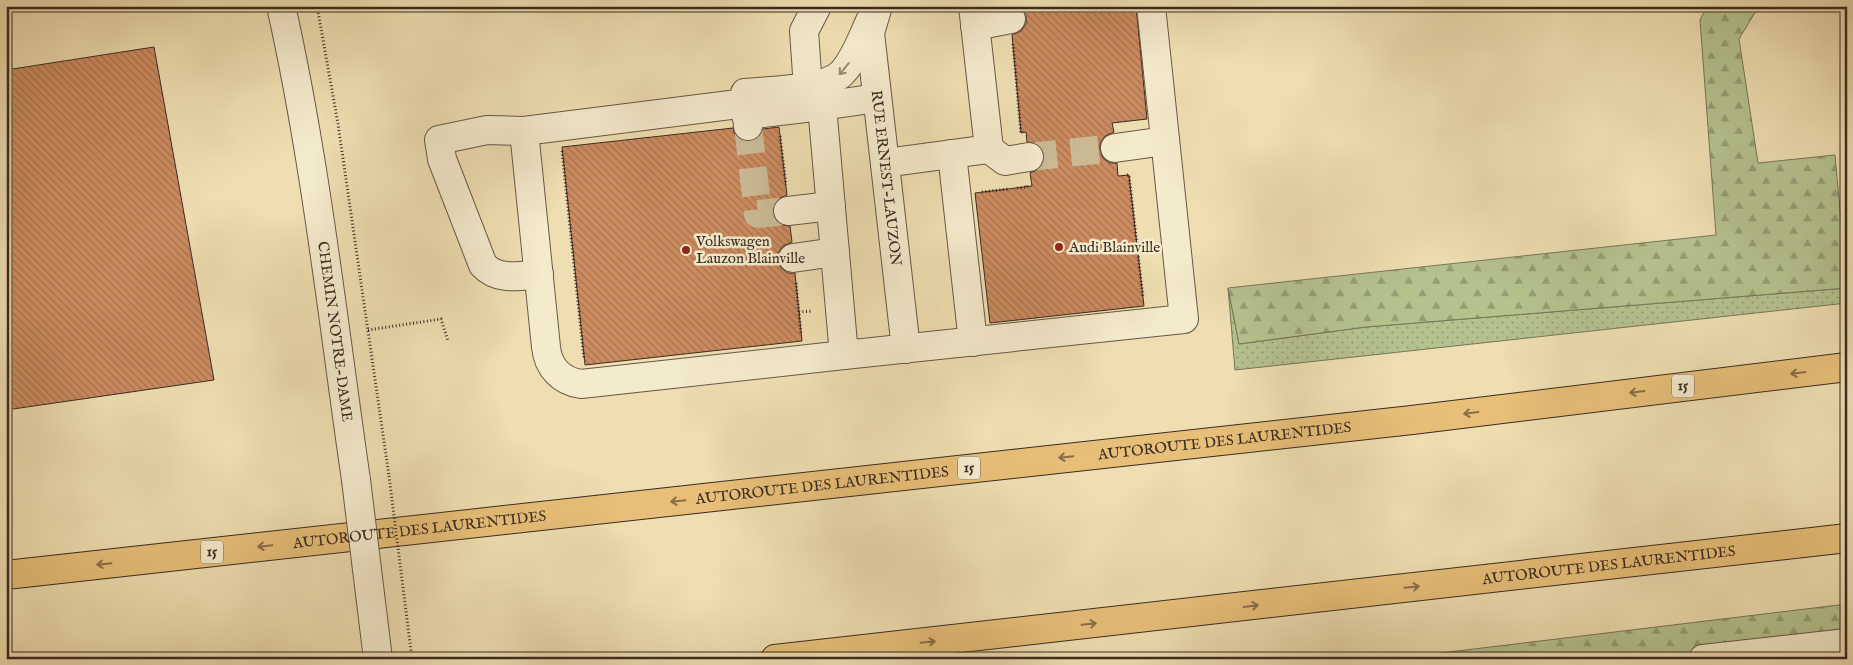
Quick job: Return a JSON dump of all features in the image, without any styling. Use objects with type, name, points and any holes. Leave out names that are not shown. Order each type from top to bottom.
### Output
[{"type":"highway","name":"AUTOROUTE DES LAURENTIDES","points":[[6,575],[1412,420],[1847,367]]},
{"type":"highway","name":"AUTOROUTE DES LAURENTIDES","points":[[775,659],[1847,538]]},
{"type":"street","name":"CHEMIN NOTRE-DAME","points":[[281,6],[294,67],[317,205],[356,480],[378,659]]},
{"type":"street","points":[[818,6],[804,31],[813,100],[831,206],[844,355]]},
{"type":"street","points":[[524,131],[547,356],[550,364],[569,382],[580,384],[1184,319],[1151,6]]},
{"type":"street","points":[[813,100],[842,73],[877,9]]},
{"type":"street","name":"RUE ERNEST-LAUZON","points":[[877,9],[870,34],[906,349]]},
{"type":"street","points":[[989,150],[974,16],[1010,19]]},
{"type":"street","points":[[538,274],[508,277],[489,271],[484,265],[442,159],[439,140],[487,130],[524,131],[746,109],[813,100],[877,98]]},
{"type":"street","points":[[1115,148],[1165,141]]},
{"type":"street","points":[[885,163],[989,150],[1005,161],[1025,145]]},
{"type":"street","points":[[952,154],[973,342]]},
{"type":"street","points":[[788,211],[831,206]]},
{"type":"street","points":[[793,258],[835,252]]},
{"type":"street","points":[[1703,659],[1847,643]]},
{"type":"path","points":[[316,6],[338,124],[389,476],[412,659]]},
{"type":"path","points":[[1010,19],[1025,145]]},
{"type":"path","points":[[780,133],[788,211]]},
{"type":"path","points":[[562,146],[585,365]]},
{"type":"path","points":[[1124,175],[1129,174],[1144,306]]},
{"type":"path","points":[[975,193],[1027,187]]},
{"type":"path","points":[[793,258],[802,341]]},
{"type":"path","points":[[368,330],[441,319],[448,341]]},
{"type":"green space","points":[[1707,6],[1759,6],[1739,39],[1758,163],[1835,155],[1847,288],[1366,327],[1239,344],[1228,288],[1716,235],[1700,20]]},
{"type":"green space","points":[[1228,288],[1239,344],[1366,327],[1847,288],[1847,303],[1235,370]]},
{"type":"green space","points":[[1847,604],[1847,659],[1391,659]]},
{"type":"building","points":[[1019,6],[1136,6],[1147,119],[1112,123],[1114,132],[1105,136],[1100,143],[1100,150],[1103,158],[1110,163],[1117,163],[1118,176],[1129,175],[1144,306],[990,323],[975,193],[1032,186],[1030,173],[1039,169],[1043,163],[1044,155],[1041,147],[1035,143],[1027,142],[1026,132],[1021,133],[1012,35],[1021,31],[1026,24],[1026,16]]},
{"type":"building","points":[[154,47],[214,380],[6,410],[6,70]]},
{"type":"building","points":[[779,127],[787,195],[778,199],[772,212],[776,221],[782,225],[790,226],[792,242],[783,246],[778,253],[778,260],[781,268],[788,273],[795,273],[802,341],[585,365],[562,147],[733,128],[735,135],[741,140],[750,141],[757,138],[763,129]]},
{"type":"tunnel","points":[[748,126],[758,214],[788,211]]},
{"type":"tunnel","points":[[1029,157],[1115,148]]},
{"type":"place","name":"Audi Blainville","points":[[1059,247]]},
{"type":"place","name":"Volkswagen Lauzon Blainville","points":[[686,250]]}]
